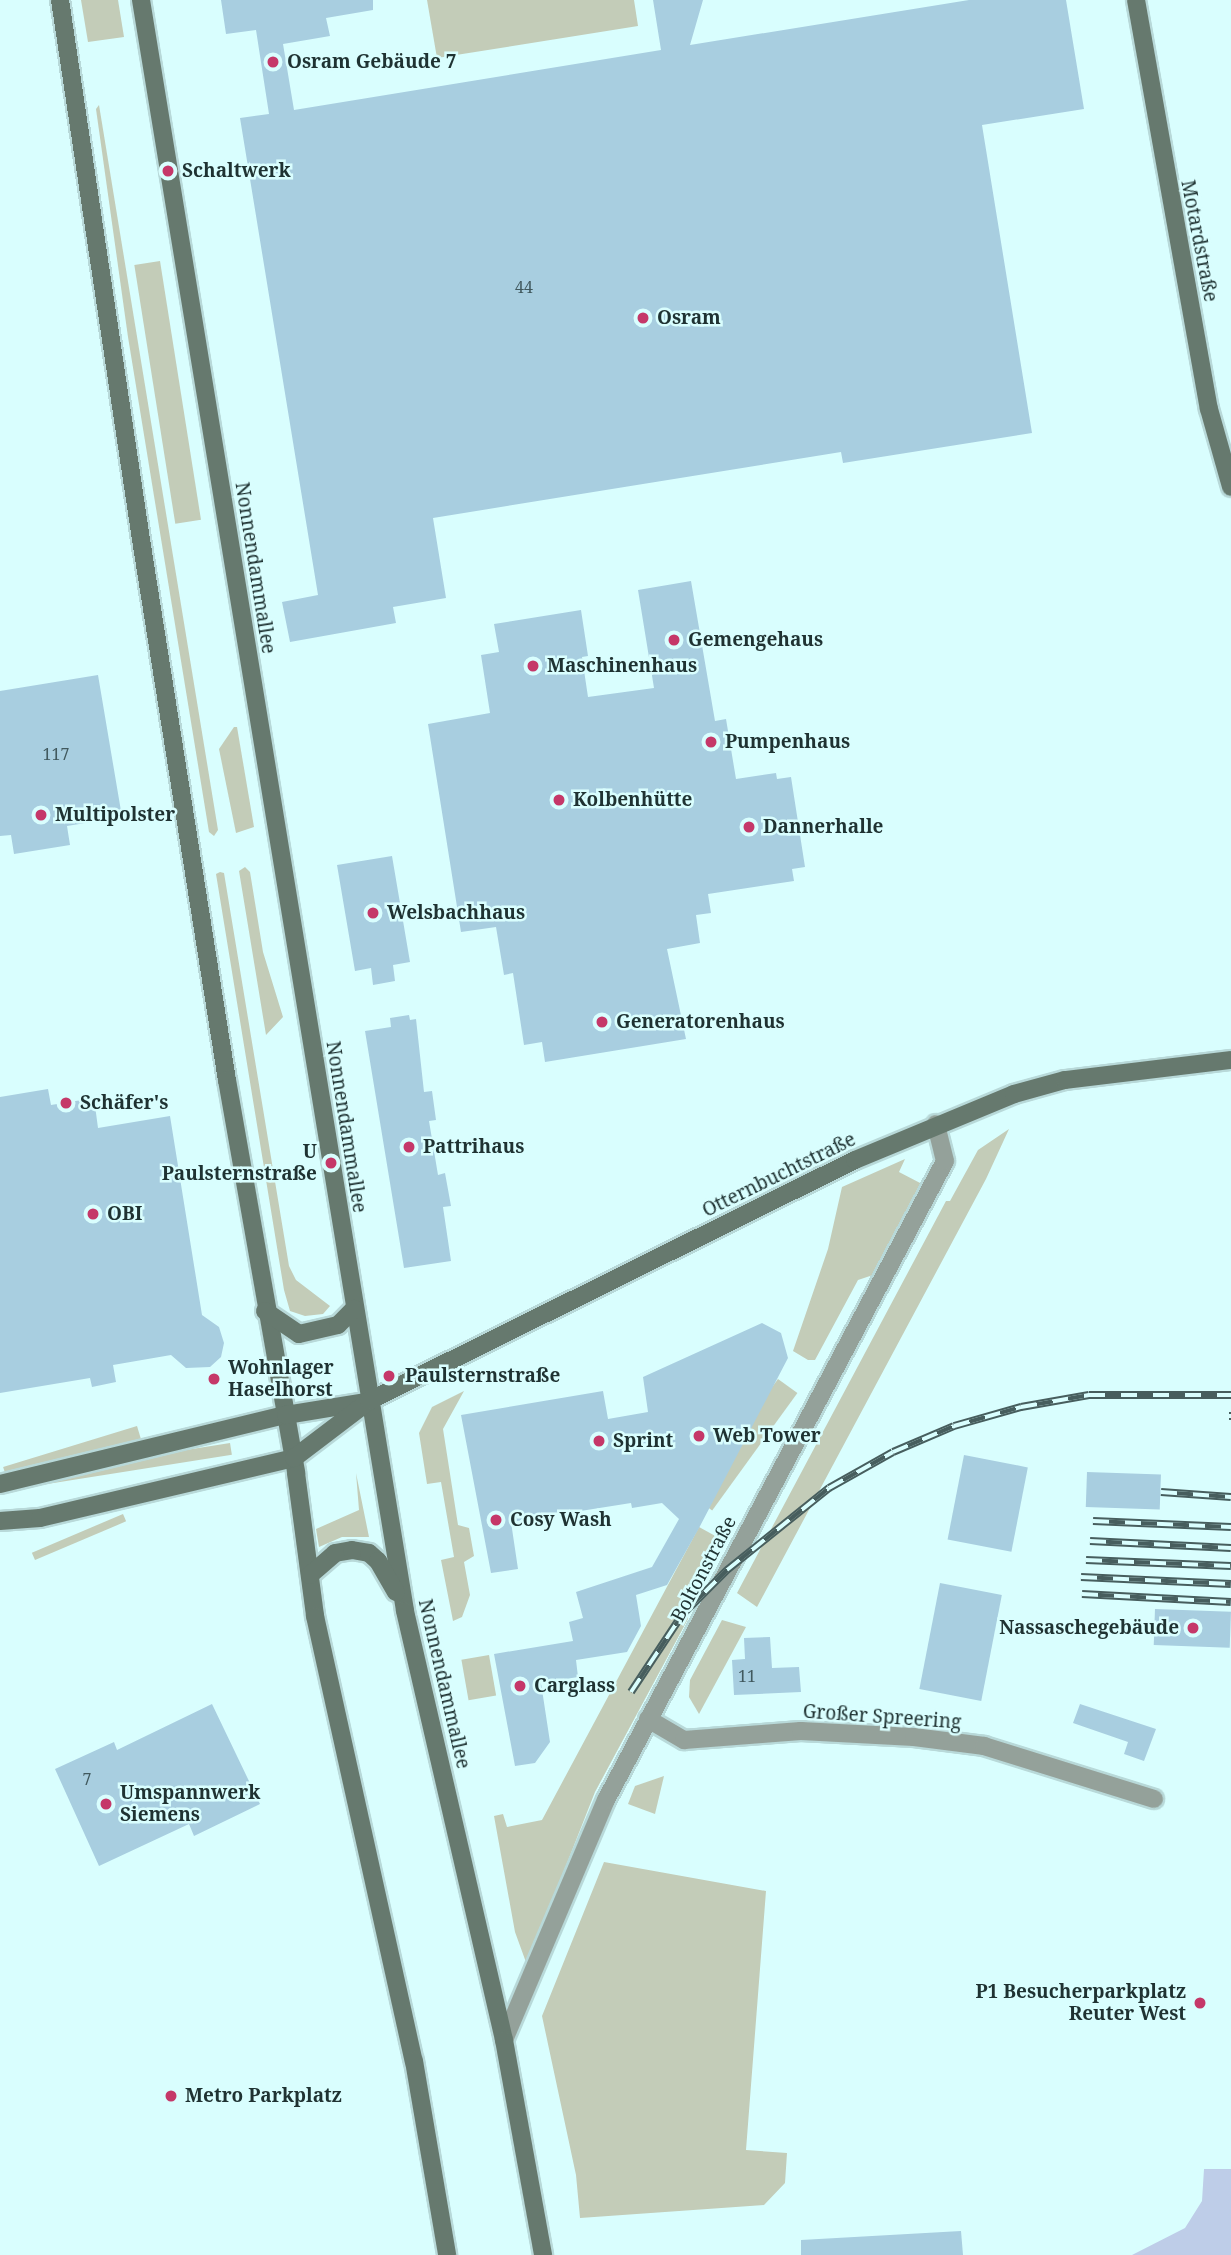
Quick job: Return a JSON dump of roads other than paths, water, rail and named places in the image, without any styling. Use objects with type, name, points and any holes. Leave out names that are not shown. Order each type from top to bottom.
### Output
[{"type":"main road","points":[[60,0],[85,186],[265,1311],[294,1458],[327,1682],[414,2061],[447,2255]]},
{"type":"main road","name":"Nonnendammallee","points":[[141,0],[405,1611],[504,2040],[543,2255]]},
{"type":"main road","name":"Motardstraße","points":[[1136,0],[1207,396],[1231,487]]},
{"type":"main road","name":"Otternbuchtstraße","points":[[369,1401],[936,1124],[1014,1094],[1065,1080],[1231,1059]]},
{"type":"main road","points":[[265,1311],[299,1334],[318,1333],[338,1325],[354,1309]]},
{"type":"main road","points":[[0,1484],[286,1415],[369,1401]]},
{"type":"main road","points":[[0,1521],[40,1518],[294,1458],[369,1401]]},
{"type":"main road","points":[[310,1575],[335,1553],[369,1553],[387,1573],[405,1611]]},
{"type":"street","name":"Boltonstraße","points":[[504,2040],[621,1770],[945,1161],[936,1124]]},
{"type":"street","name":"Großer Spreering","points":[[648,1719],[684,1741],[801,1731],[914,1737],[984,1746],[1154,1799]]},
{"type":"water","points":[[1204,2169],[1231,2169],[1231,2255],[1132,2255],[1185,2228],[1202,2201]]},
{"type":"railway","points":[[631,1692],[682,1615],[727,1570],[829,1488],[893,1452],[954,1426],[1021,1407],[1089,1395],[1231,1395]]},
{"type":"railway","points":[[1161,1492],[1231,1497]]},
{"type":"railway","points":[[1093,1521],[1231,1527]]},
{"type":"railway","points":[[1090,1541],[1231,1548]]},
{"type":"railway","points":[[1086,1560],[1231,1566]]},
{"type":"railway","points":[[1081,1577],[1231,1584]]},
{"type":"railway","points":[[1082,1594],[1231,1602]]},
{"type":"place","name":"Osram Gebäude 7","points":[[273,62]]},
{"type":"place","name":"Schaltwerk","points":[[168,171]]},
{"type":"place","name":"Osram","points":[[643,318]]},
{"type":"place","name":"Gemengehaus","points":[[674,640]]},
{"type":"place","name":"Maschinenhaus","points":[[533,666]]},
{"type":"place","name":"Pumpenhaus","points":[[711,742]]},
{"type":"place","name":"Kolbenhütte","points":[[559,800]]},
{"type":"place","name":"Multipolster","points":[[41,815]]},
{"type":"place","name":"Dannerhalle","points":[[749,827]]},
{"type":"place","name":"Welsbachhaus","points":[[373,913]]},
{"type":"place","name":"Generatorenhaus","points":[[602,1022]]},
{"type":"place","name":"Schäfer's","points":[[66,1103]]},
{"type":"place","name":"Pattrihaus","points":[[409,1147]]},
{"type":"place","name":"U Paulsternstraße","points":[[331,1163]]},
{"type":"place","name":"OBI","points":[[93,1214]]},
{"type":"place","name":"Paulsternstraße","points":[[389,1376]]},
{"type":"place","name":"Wohnlager Haselhorst","points":[[214,1379]]},
{"type":"place","name":"Web Tower","points":[[699,1436]]},
{"type":"place","name":"Sprint","points":[[599,1441]]},
{"type":"place","name":"Cosy Wash","points":[[496,1520]]},
{"type":"place","name":"Nassaschegebäude","points":[[1193,1628]]},
{"type":"place","name":"Carglass","points":[[520,1686]]},
{"type":"place","name":"Umspannwerk Siemens","points":[[106,1804]]},
{"type":"place","name":"P1 Besucherparkplatz Reuter West","points":[[1200,2003]]},
{"type":"place","name":"Metro Parkplatz","points":[[171,2096]]}]
